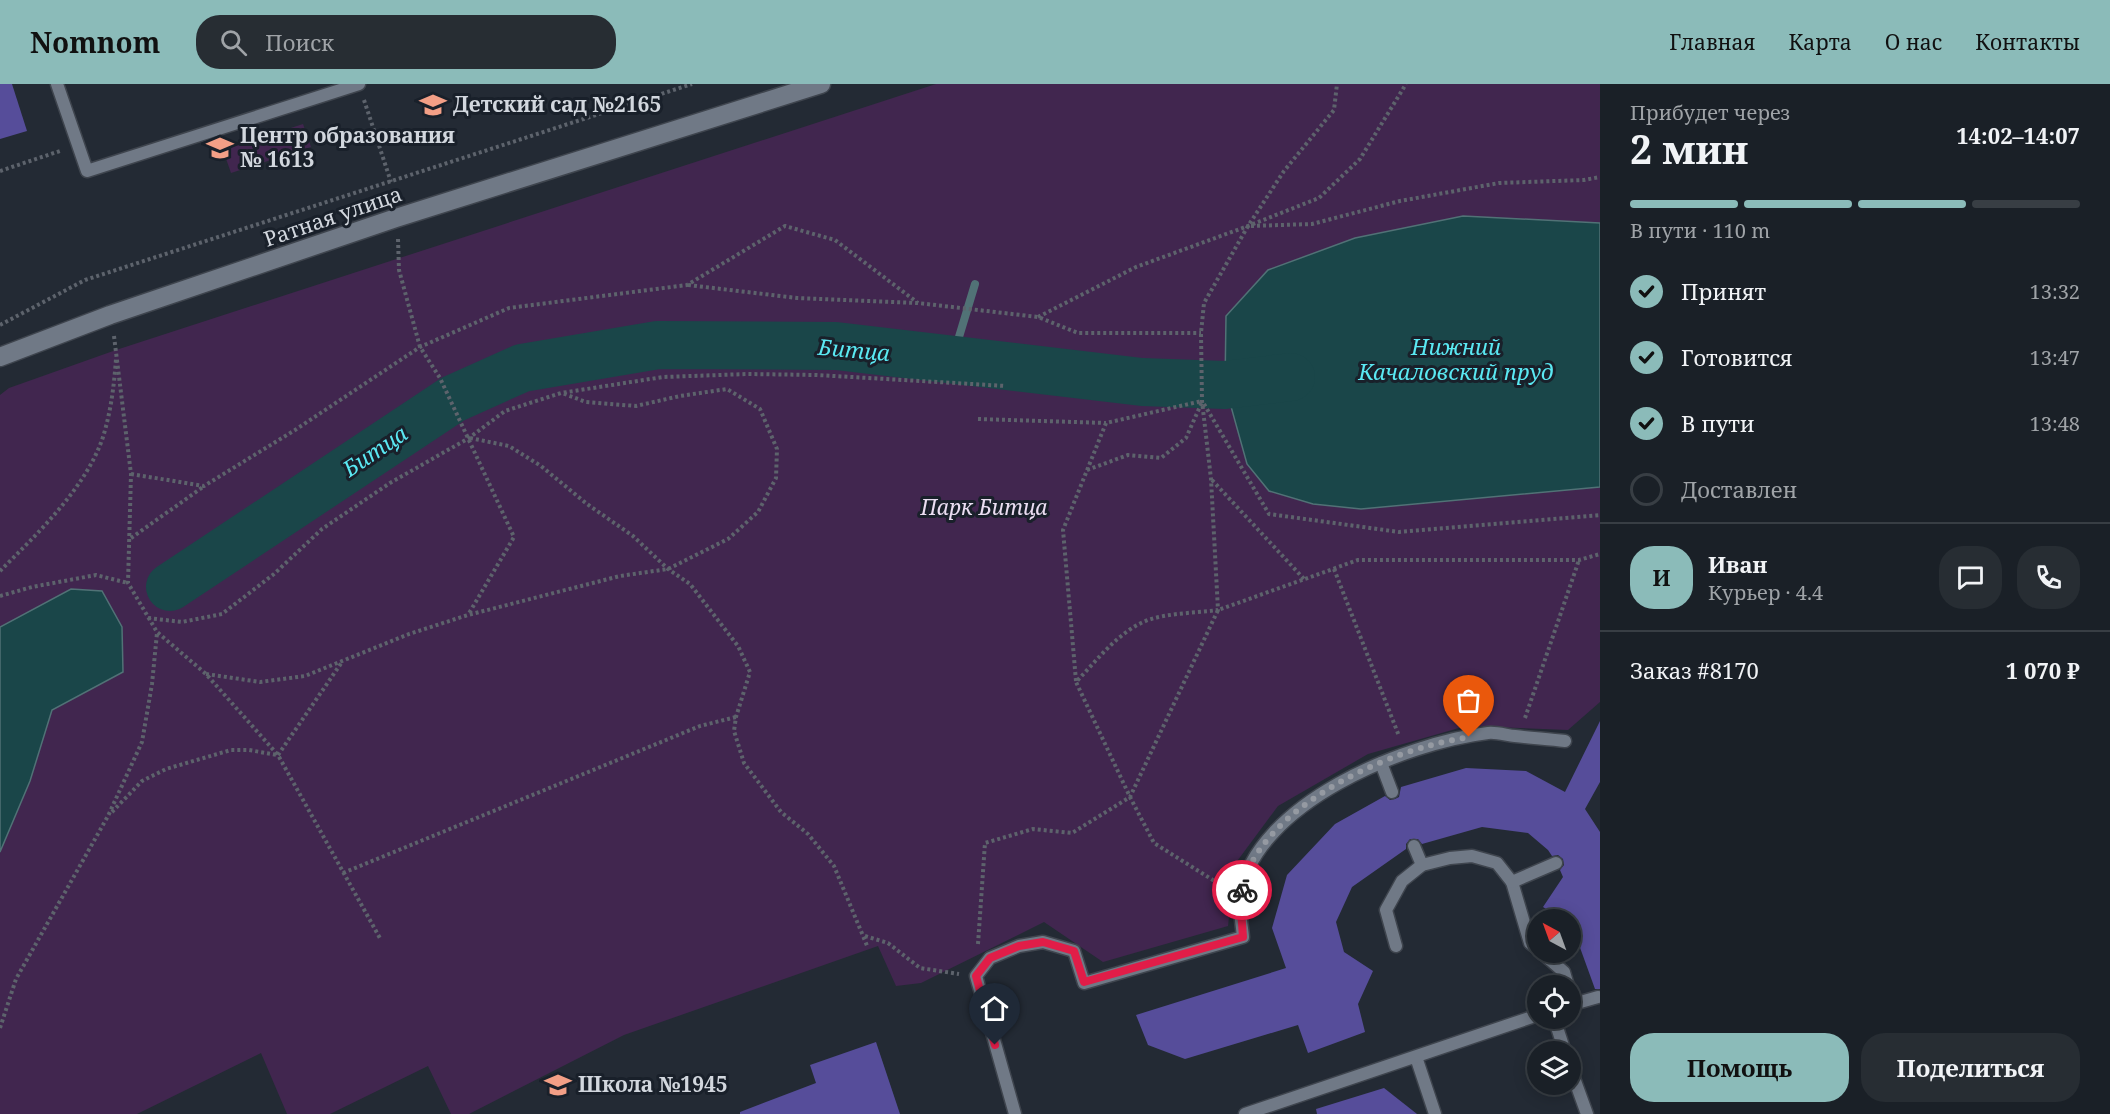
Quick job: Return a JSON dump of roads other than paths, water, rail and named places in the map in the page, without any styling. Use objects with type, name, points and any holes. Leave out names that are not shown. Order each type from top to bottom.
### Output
[{"type":"street","name":"Ратная улица","points":[[0,357],[110,315],[396,218],[821,84]]},
{"type":"lane","points":[[57,84],[87,171],[359,84]]},
{"type":"lane","points":[[1015,1114],[976,976],[990,958],[1019,946],[1043,942],[1074,951],[1084,982],[1243,937],[1240,897],[1251,864],[1273,833],[1316,797],[1366,769],[1427,746],[1490,733],[1565,741]]},
{"type":"lane","points":[[1381,763],[1392,792]]},
{"type":"lane","points":[[1414,846],[1422,866]]},
{"type":"lane","points":[[1396,946],[1386,910],[1402,881],[1422,866],[1450,858],[1472,856],[1497,863],[1512,882],[1527,933]]},
{"type":"lane","points":[[1512,882],[1556,863]]},
{"type":"lane","points":[[1554,963],[1565,975]]},
{"type":"lane","points":[[1581,999],[1598,997]]},
{"type":"lane","points":[[1245,1114],[1527,1019]]},
{"type":"lane","points":[[1416,1057],[1435,1114]]},
{"type":"lane","points":[[1580,1095],[1587,1114]]},
{"type":"water","name":"Нижний Качаловский пруд","points":[[1463,216],[1600,223],[1600,487],[1361,509],[1313,504],[1269,491],[1247,464],[1225,385],[1226,316],[1268,270],[1355,238]]},
{"type":"water","points":[[71,589],[102,591],[122,627],[123,672],[52,710],[30,781],[0,852],[0,627]]},
{"type":"waterway","points":[[952,360],[975,284]]},
{"type":"waterway","name":"Битца","points":[[170,587],[453,399],[522,368],[658,345],[836,346],[1142,382],[1225,385],[1291,377]]},
{"type":"place","name":"Детский сад №2165","points":[[433,105]]},
{"type":"place","name":"Центр образования № 1613","points":[[220,148]]},
{"type":"place","name":"Школа №1945","points":[[558,1085]]},
{"type":"park label","name":"Парк Битца","points":[[984,508]]}]
